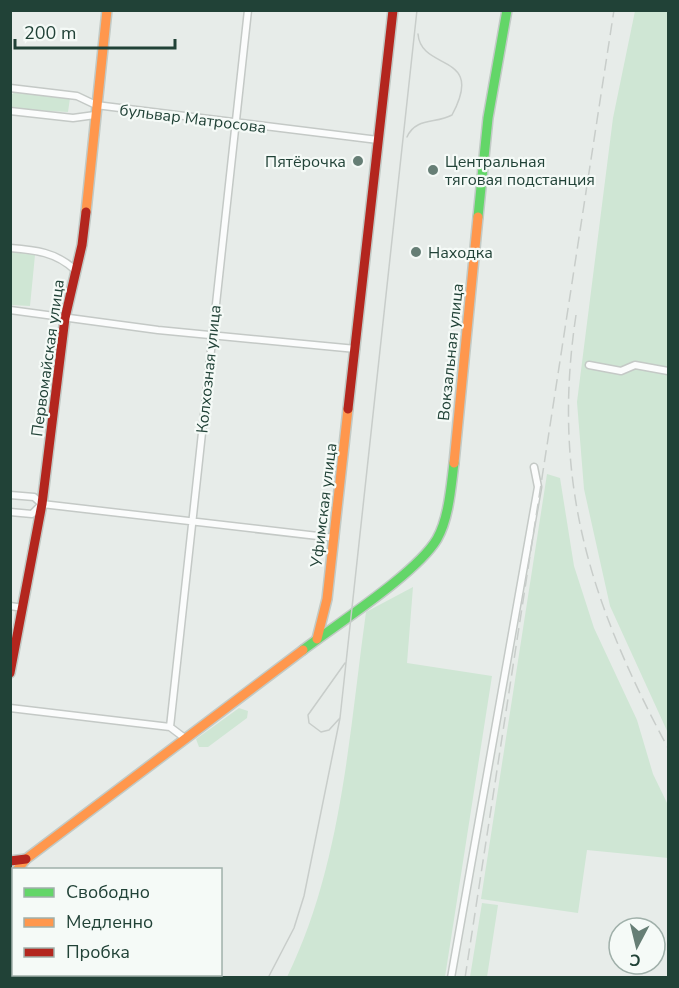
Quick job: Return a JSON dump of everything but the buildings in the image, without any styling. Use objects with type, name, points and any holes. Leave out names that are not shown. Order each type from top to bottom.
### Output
[{"type":"street","name":"Первомайская улица","points":[[10,673],[42,504],[65,318],[82,245],[107,10]]},
{"type":"street","name":"Колхозная улица","points":[[170,727],[248,10]]},
{"type":"street","name":"Уфимская улица","points":[[317,639],[327,599],[393,10]]},
{"type":"street","name":"Вокзальная улица","points":[[317,639],[423,559],[438,537],[446,514],[488,118],[507,10]]},
{"type":"street","name":"бульвар Матросова","points":[[10,88],[77,96],[95,110]]},
{"type":"street","name":"бульвар Матросова","points":[[10,111],[73,118],[95,110],[378,140]]},
{"type":"street","points":[[10,248],[40,251],[58,256],[75,270]]},
{"type":"street","points":[[10,310],[356,349]]},
{"type":"street","points":[[589,365],[621,371],[635,365],[669,371]]},
{"type":"street","points":[[451,978],[538,486],[534,467]]},
{"type":"street","points":[[10,495],[34,497],[42,504],[334,538]]},
{"type":"street","points":[[10,512],[32,514],[42,504]]},
{"type":"street","points":[[10,606],[23,608]]},
{"type":"street","points":[[19,868],[26,859],[317,639]]},
{"type":"street","points":[[10,708],[170,727],[186,740]]},
{"type":"street","points":[[10,861],[26,859]]},
{"type":"green space","points":[[635,11],[668,11],[668,733],[610,606],[584,489],[577,402],[613,118]]},
{"type":"green space","points":[[16,91],[70,98],[68,112],[11,109],[11,95]]},
{"type":"green space","points":[[10,250],[34,252],[30,306],[11,305]]},
{"type":"green space","points":[[547,474],[560,478],[574,566],[594,628],[637,720],[653,774],[668,805],[668,858],[587,850],[578,913],[481,899]]},
{"type":"green space","points":[[413,587],[407,663],[492,676],[445,977],[287,977],[320,890],[332,844],[348,752],[366,612]]},
{"type":"green space","points":[[239,708],[248,711],[247,718],[208,747],[199,747],[196,739]]},
{"type":"green space","points":[[482,903],[498,905],[487,977],[470,977]]},
{"type":"tram line","points":[[268,978],[294,928],[304,896],[340,718],[417,10]]},
{"type":"tram line","points":[[407,137],[416,126],[452,115],[460,95],[461,81],[457,72],[429,54],[422,46],[418,34]]},
{"type":"tram line","points":[[339,719],[329,730],[321,732],[309,723],[308,715],[345,663]]},
{"type":"railway","points":[[465,978],[614,10]]},
{"type":"railway","points":[[576,315],[570,375],[569,432],[574,487],[583,539],[598,591],[617,643],[668,748]]},
{"type":"traffic: fast","points":[[478,217],[488,118],[507,10]]},
{"type":"traffic: fast","points":[[303,650],[395,582],[427,552],[437,539],[444,522],[454,463]]},
{"type":"traffic: slow","points":[[86,212],[107,10]]},
{"type":"traffic: slow","points":[[454,463],[478,217]]},
{"type":"traffic: slow","points":[[317,639],[327,599],[348,409]]},
{"type":"traffic: slow","points":[[19,868],[26,859],[303,650]]},
{"type":"traffic: jam","points":[[348,409],[393,10]]},
{"type":"traffic: jam","points":[[10,673],[42,504],[65,318],[82,245],[86,212]]},
{"type":"traffic: jam","points":[[10,861],[26,859]]},
{"type":"place","name":"Пятёрочка","points":[[358,161]]},
{"type":"place","name":"Центральная тяговая подстанция","points":[[433,170]]},
{"type":"place","name":"Находка","points":[[416,252]]}]
